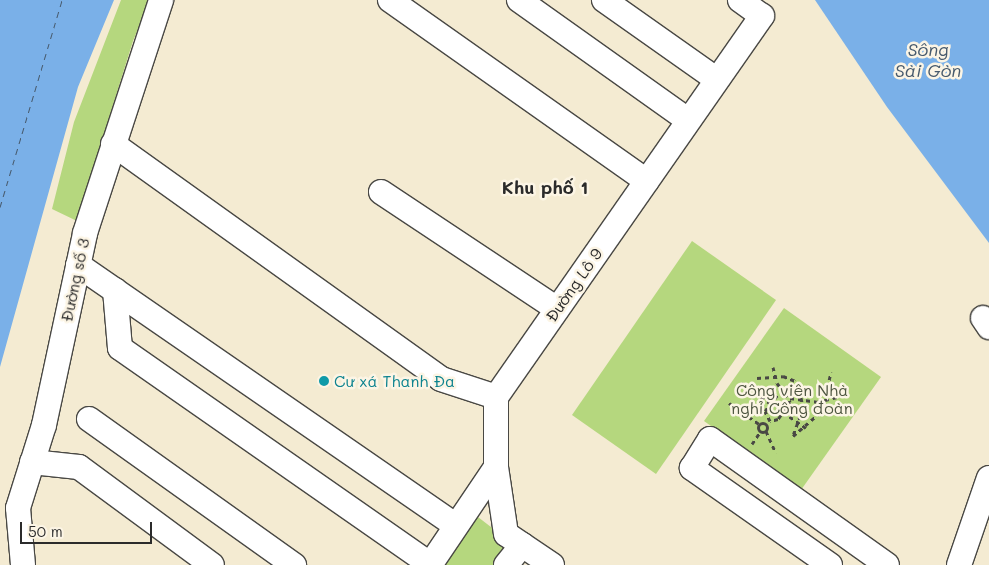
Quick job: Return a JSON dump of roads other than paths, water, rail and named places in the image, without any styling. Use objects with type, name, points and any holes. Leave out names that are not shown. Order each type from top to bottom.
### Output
[{"type":"street","name":"Đường số 3","points":[[23,565],[18,508],[44,425],[78,265],[113,144],[161,0]]},
{"type":"street","points":[[390,0],[647,181]]},
{"type":"street","points":[[519,0],[688,120]]},
{"type":"street","points":[[604,0],[716,79]]},
{"type":"street","points":[[740,0],[757,8]]},
{"type":"street","name":"Đường Lô 9","points":[[496,397],[716,79],[757,8]]},
{"type":"street","points":[[113,144],[441,379],[496,397],[496,467],[506,534],[552,565]]},
{"type":"street","points":[[381,192],[557,309]]},
{"type":"street","points":[[78,265],[456,526]]},
{"type":"street","points":[[114,290],[120,348],[430,565],[496,467]]},
{"type":"street","points":[[89,419],[294,565]]},
{"type":"street","points":[[830,565],[776,529],[692,468],[710,439],[887,565]]},
{"type":"street","points":[[32,462],[79,467],[212,565]]},
{"type":"street","points":[[959,565],[989,478]]},
{"type":"street","points":[[776,529],[794,500]]},
{"type":"street","points":[[506,565],[522,545]]},
{"type":"water","points":[[0,0],[114,0],[78,87],[0,367]]},
{"type":"water","name":"Sông Sài Gòn","points":[[815,0],[989,0],[989,243],[887,107]]},
{"type":"place","name":"Cư xá Thanh Đa","points":[[324,381]]},
{"type":"district","name":"Khu phố 1","points":[[545,187]]},
{"type":"park label","name":"Công viên Nhà nghỉ Công đoàn","points":[[792,399]]}]
